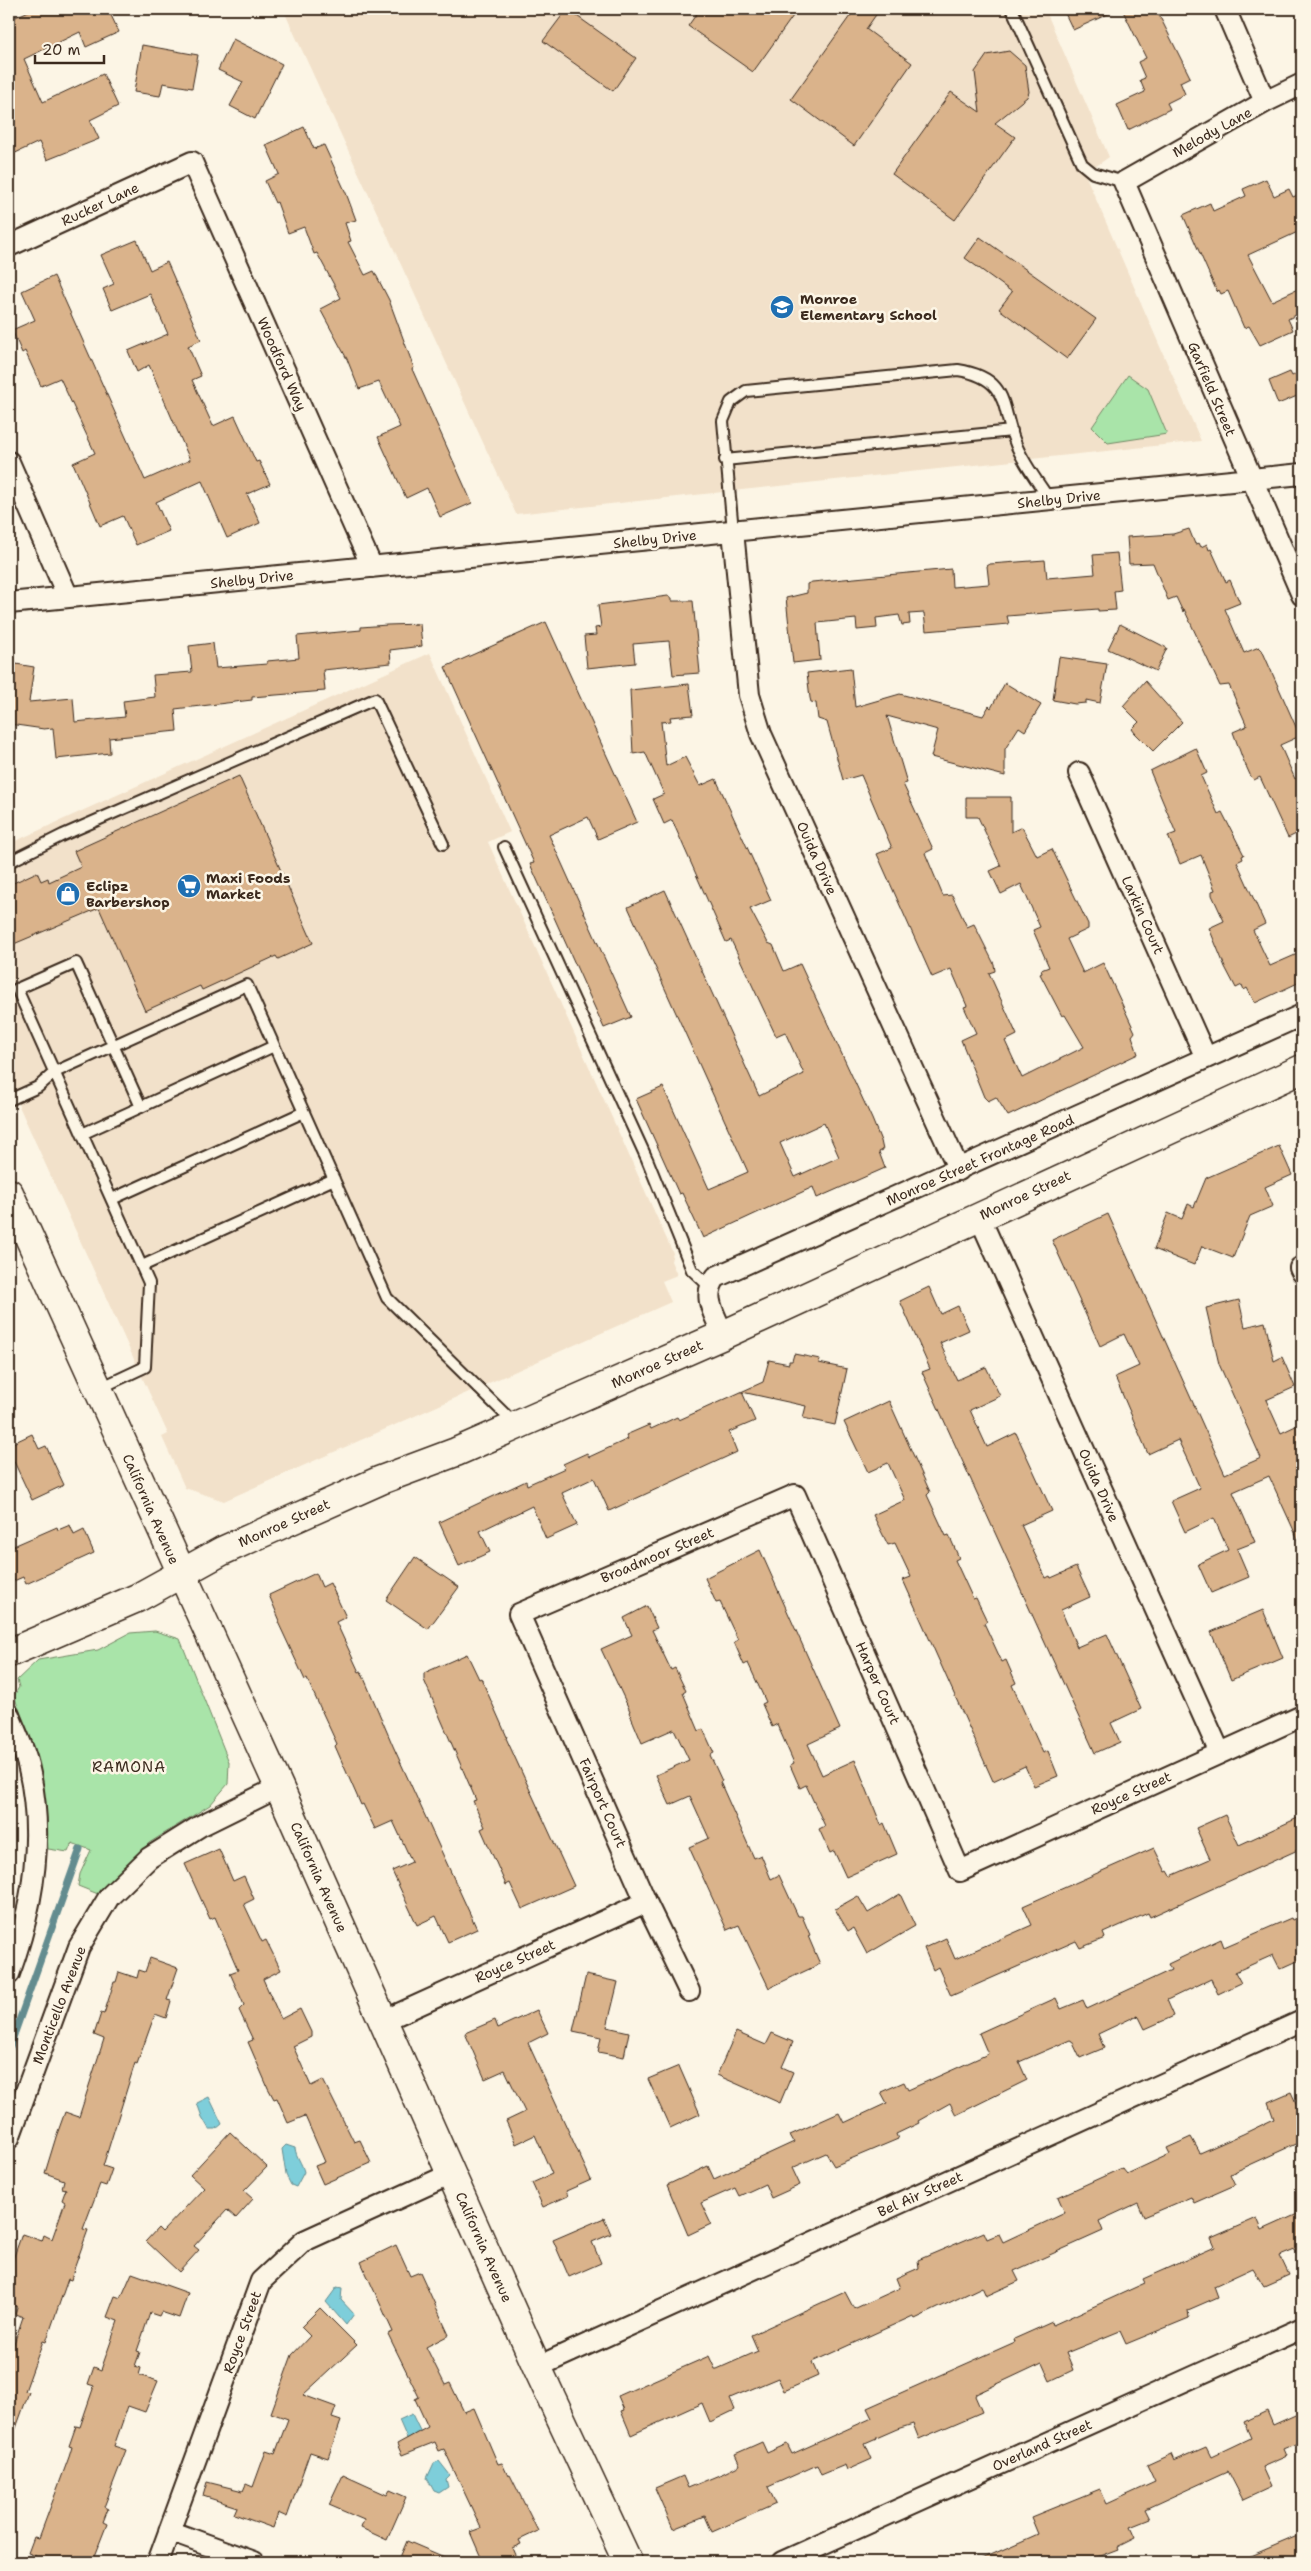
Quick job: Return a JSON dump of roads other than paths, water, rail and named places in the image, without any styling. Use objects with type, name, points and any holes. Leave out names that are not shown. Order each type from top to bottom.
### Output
[{"type":"main road","name":"Monroe Street","points":[[9,1652],[137,1598],[182,1575],[222,1550],[382,1480],[517,1426],[723,1335],[1302,1069]]},
{"type":"main road","name":"California Avenue","points":[[9,1193],[279,1787],[537,2367],[628,2562]]},
{"type":"street","points":[[1224,9],[1265,102]]},
{"type":"street","name":"Melody Lane","points":[[1124,182],[1265,102],[1302,84]]},
{"type":"street","name":"Rucker Lane","points":[[9,246],[192,162]]},
{"type":"street","name":"Woodford Way","points":[[192,162],[372,567]]},
{"type":"street","name":"Garfield Street","points":[[1124,182],[1302,595]]},
{"type":"street","points":[[9,462],[68,597]]},
{"type":"street","name":"Shelby Drive","points":[[9,603],[1302,474]]},
{"type":"street","name":"Ouida Drive","points":[[733,531],[749,695],[761,734],[958,1170]]},
{"type":"street","name":"Larkin Court","points":[[1079,772],[1206,1058]]},
{"type":"street","name":"Monroe Street Frontage Road","points":[[709,1286],[716,1277],[1302,1015]]},
{"type":"street","name":"Ouida Drive","points":[[979,1216],[1220,1753]]},
{"type":"street","points":[[709,1286],[708,1295],[723,1335]]},
{"type":"street","name":"Broadmoor Street","points":[[519,1614],[795,1494]]},
{"type":"street","name":"Harper Court","points":[[795,1494],[960,1871]]},
{"type":"street","name":"Fairport Court","points":[[519,1614],[646,1902],[689,1991]]},
{"type":"street","points":[[9,1715],[28,1764],[35,1806],[36,1850],[29,1900],[9,1974]]},
{"type":"street","name":"Royce Street","points":[[960,1871],[1302,1716]]},
{"type":"street","name":"Monticello Avenue","points":[[9,2138],[79,1947],[109,1897],[149,1858],[200,1826],[279,1787]]},
{"type":"street","name":"Royce Street","points":[[383,2021],[646,1902]]},
{"type":"street","name":"Bel Air Street","points":[[537,2367],[1302,2021]]},
{"type":"street","name":"Royce Street","points":[[158,2562],[261,2281],[304,2242],[451,2174]]},
{"type":"street","name":"Overland Street","points":[[782,2562],[1302,2328]]},
{"type":"street","points":[[169,2531],[254,2562]]},
{"type":"lane","points":[[1012,9],[1082,164],[1093,173],[1124,182]]},
{"type":"lane","points":[[733,531],[725,460],[723,421],[730,402],[746,391],[958,370],[976,373],[990,381],[1002,398],[1018,450],[1050,500]]},
{"type":"lane","points":[[725,460],[1012,430]]},
{"type":"lane","points":[[9,862],[63,835],[375,699],[443,844]]},
{"type":"lane","points":[[504,848],[642,1150],[692,1270],[709,1286]]},
{"type":"lane","points":[[97,1389],[145,1367],[149,1284],[17,989],[76,963],[141,1107]]},
{"type":"lane","points":[[9,1100],[38,1087],[54,1072],[247,985],[387,1298],[517,1426]]},
{"type":"lane","points":[[82,1134],[274,1046]]},
{"type":"lane","points":[[112,1199],[304,1112]]},
{"type":"lane","points":[[142,1266],[334,1179]]},
{"type":"water","points":[[209,2097],[222,2124],[216,2129],[209,2129],[197,2103]]},
{"type":"water","points":[[286,2145],[295,2148],[304,2172],[296,2187],[291,2185],[286,2175],[282,2149]]},
{"type":"water","points":[[337,2287],[342,2288],[341,2300],[354,2314],[346,2325],[326,2302]]},
{"type":"water","points":[[412,2414],[426,2443],[412,2450],[399,2420]]},
{"type":"water","points":[[439,2461],[450,2475],[446,2479],[448,2487],[439,2493],[434,2491],[427,2478],[434,2463]]},
{"type":"waterway","points":[[9,2049],[80,1849]]},
{"type":"place","name":"Monroe Elementary School","points":[[782,307]]},
{"type":"place","name":"Maxi Foods Market","points":[[189,886]]},
{"type":"place","name":"Eclipz Barbershop","points":[[68,894]]},
{"type":"district","name":"RAMONA","points":[[129,1767]]}]
